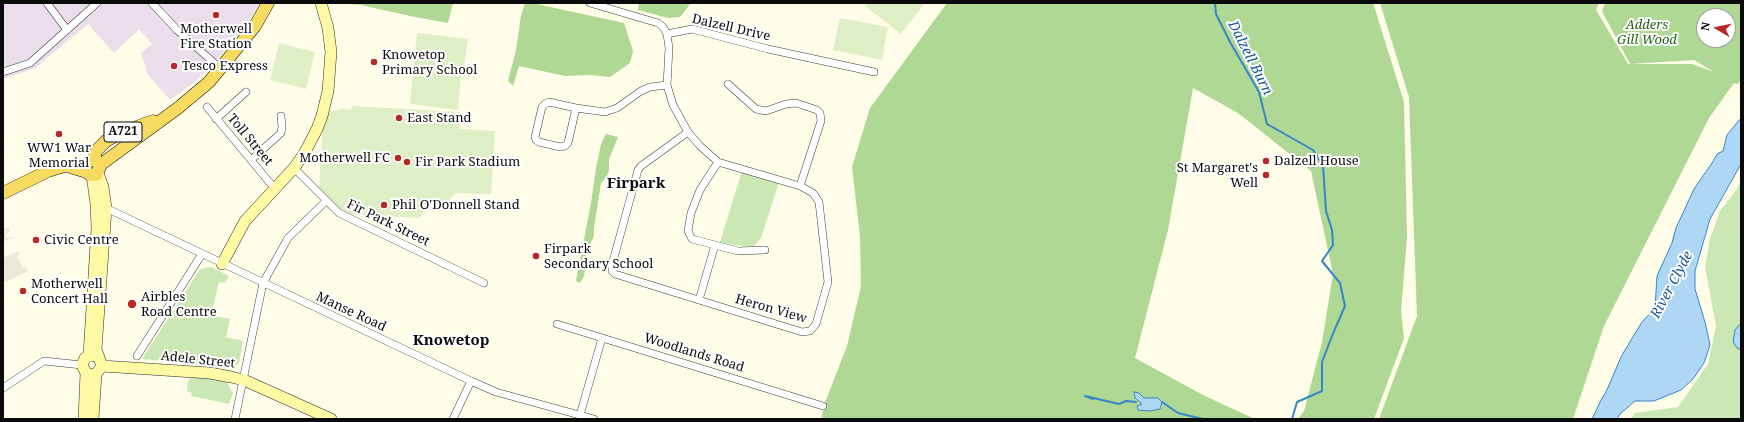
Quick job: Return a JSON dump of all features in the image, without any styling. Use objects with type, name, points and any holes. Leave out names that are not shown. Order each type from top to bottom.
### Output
[{"type":"main road","name":"A721","points":[[93,168],[107,161],[196,94],[221,69],[255,26],[268,3]]},
{"type":"main road","name":"A721","points":[[93,168],[96,151],[106,141],[120,133],[164,117]]},
{"type":"main road","points":[[3,193],[48,171],[64,166],[93,168]]},
{"type":"street","points":[[47,3],[67,30]]},
{"type":"street","points":[[3,72],[30,63],[97,3]]},
{"type":"street","points":[[152,3],[177,30],[221,69]]},
{"type":"street","points":[[222,264],[245,221],[294,168],[304,154],[322,116],[328,91],[330,71],[330,40],[321,3]]},
{"type":"street","points":[[590,3],[603,4],[658,23],[663,27],[666,34]]},
{"type":"street","name":"Dalzell Drive","points":[[666,34],[692,28],[768,48],[874,72]]},
{"type":"street","name":"Heron View","points":[[666,34],[669,48],[667,85],[673,105],[688,132],[700,146],[718,162],[800,186],[813,193],[819,202],[821,209],[828,282],[814,329],[807,333],[802,332],[615,274],[612,271],[612,265],[638,170],[641,166],[688,132]]},
{"type":"street","points":[[728,84],[756,108],[766,111],[786,104],[796,103],[817,110],[820,113],[821,121],[800,186]]},
{"type":"street","points":[[576,108],[568,143],[565,146],[560,147],[536,140],[535,137],[542,107],[549,102],[605,112],[617,108],[646,89],[667,85]]},
{"type":"street","points":[[216,119],[246,92]]},
{"type":"street","name":"Toll Street","points":[[207,107],[275,189]]},
{"type":"street","points":[[251,160],[281,133],[281,116]]},
{"type":"street","points":[[718,162],[700,190],[691,213],[688,231],[692,239],[738,251],[765,250]]},
{"type":"street","points":[[84,419],[92,365],[96,349],[106,208],[103,187],[93,168]]},
{"type":"street","points":[[93,168],[97,228],[92,365],[93,419]]},
{"type":"street","name":"Fir Park Street","points":[[294,168],[334,210],[484,283]]},
{"type":"street","points":[[235,419],[264,283],[288,238],[326,201]]},
{"type":"street","name":"Manse Road","points":[[106,208],[496,392],[594,419]]},
{"type":"street","points":[[699,300],[716,245]]},
{"type":"street","points":[[137,356],[202,254]]},
{"type":"street","name":"Woodlands Road","points":[[556,324],[823,406]]},
{"type":"street","points":[[580,415],[602,338]]},
{"type":"street","points":[[3,388],[44,361],[92,365]]},
{"type":"street","name":"Adele Street","points":[[92,365],[210,373],[244,380],[331,419]]},
{"type":"street","points":[[453,419],[471,381]]},
{"type":"shaded area","points":[[3,3],[260,3],[248,22],[224,52],[196,81],[170,100],[148,75],[141,53],[152,44],[139,29],[114,53],[88,24],[35,68],[3,79]]},
{"type":"shaded area","points":[[9,228],[10,231],[5,236],[7,238],[12,238],[3,242],[3,229]]},
{"type":"shaded area","points":[[19,251],[20,254],[17,256],[23,268],[26,267],[28,271],[3,283],[3,258]]},
{"type":"green space","points":[[338,3],[453,3],[448,23],[361,5]]},
{"type":"green space","points":[[525,3],[532,3],[624,23],[633,51],[630,63],[610,77],[591,75],[565,76],[519,66],[513,86],[508,81],[516,50],[521,16]]},
{"type":"green space","points":[[639,3],[691,3],[680,17],[668,18],[638,10]]},
{"type":"green space","points":[[867,3],[925,3],[901,34],[865,6]]},
{"type":"green space","points":[[947,3],[1373,3],[1404,102],[1407,237],[1401,311],[1404,338],[1374,419],[1298,419],[1304,411],[1322,342],[1333,274],[1311,171],[1238,113],[1193,88],[1168,230],[1135,358],[1203,395],[1255,419],[821,419],[826,400],[847,346],[861,286],[860,236],[852,167],[870,108]]},
{"type":"green space","name":"Adders Gill Wood","points":[[1380,3],[1599,3],[1596,10],[1628,64],[1630,64],[1602,11],[1605,3],[1741,3],[1741,80],[1738,84],[1734,83],[1709,118],[1604,326],[1573,419],[1379,419],[1417,316],[1409,97]],"holes":[[[1694,60],[1714,72],[1692,64],[1630,64]]]},
{"type":"green space","points":[[840,18],[888,27],[882,60],[833,50]]},
{"type":"green space","points":[[417,33],[468,39],[463,74],[413,67]]},
{"type":"green space","points":[[279,43],[315,52],[306,89],[270,80]]},
{"type":"green space","points":[[413,70],[461,75],[458,110],[410,104]]},
{"type":"green space","name":"Fir Park Stadium","points":[[352,106],[459,112],[459,129],[495,131],[491,194],[456,193],[444,205],[427,204],[420,218],[346,214],[319,187],[323,126],[330,110],[351,110]]},
{"type":"green space","points":[[606,134],[618,137],[609,159],[609,170],[607,176],[601,183],[594,236],[586,253],[584,276],[580,283],[576,281],[596,168],[601,144]]},
{"type":"green space","points":[[742,171],[779,182],[761,238],[753,247],[720,242]]},
{"type":"green space","points":[[1741,181],[1741,419],[1630,419],[1635,413],[1678,407],[1708,364],[1716,326],[1705,267],[1710,239],[1720,211],[1737,189]]},
{"type":"green space","points":[[212,267],[229,276],[225,283],[219,282],[211,315],[230,319],[226,337],[243,341],[239,363],[232,368],[142,359],[200,269]]},
{"type":"green space","points":[[195,377],[228,380],[227,383],[233,393],[229,404],[191,396],[192,393],[187,391],[188,382],[190,379]]},
{"type":"water","name":"River Clyde","points":[[1741,118],[1741,164],[1710,219],[1695,271],[1695,289],[1710,345],[1704,363],[1693,379],[1681,390],[1654,401],[1635,401],[1620,414],[1617,419],[1592,419],[1606,392],[1622,355],[1642,322],[1655,308],[1657,276],[1672,243],[1676,228],[1694,189],[1717,154],[1723,151],[1727,135]]},
{"type":"water","points":[[1741,323],[1741,349],[1738,349],[1733,342],[1735,330]]},
{"type":"water","points":[[1134,392],[1139,393],[1144,398],[1158,398],[1162,402],[1160,409],[1150,411],[1138,410],[1137,406],[1142,404],[1135,398]]},
{"type":"waterway","name":"Dalzell Burn","points":[[1215,3],[1216,14],[1230,42],[1259,92],[1267,124],[1313,150],[1323,165],[1326,211],[1332,230],[1333,245],[1322,261],[1340,283],[1345,306],[1322,362],[1322,391],[1297,402],[1292,419]]},
{"type":"waterway","points":[[1093,399],[1085,396],[1119,404],[1126,401],[1136,402]]},
{"type":"waterway","points":[[1162,402],[1178,413],[1203,419]]},
{"type":"place","name":"Motherwell Fire Station","points":[[216,15]]},
{"type":"place","name":"Knowetop Primary School","points":[[374,62]]},
{"type":"place","name":"Tesco Express","points":[[174,66]]},
{"type":"place","name":"East Stand","points":[[399,118]]},
{"type":"place","name":"WW1 War Memorial","points":[[59,134]]},
{"type":"place","name":"Motherwell FC","points":[[398,158]]},
{"type":"place","name":"Dalzell House","points":[[1266,161]]},
{"type":"place","name":"Fir Park Stadium","points":[[407,162]]},
{"type":"place","name":"St Margaret's Well","points":[[1266,175]]},
{"type":"place","name":"Phil O'Donnell Stand","points":[[384,205]]},
{"type":"place","name":"Civic Centre","points":[[36,240]]},
{"type":"place","name":"Firpark Secondary School","points":[[536,256]]},
{"type":"place","name":"Motherwell Concert Hall","points":[[23,291]]},
{"type":"place","name":"Airbles Road Centre","points":[[132,304]]},
{"type":"district","name":"Firpark","points":[[636,184]]},
{"type":"district","name":"Knowetop","points":[[451,341]]}]
